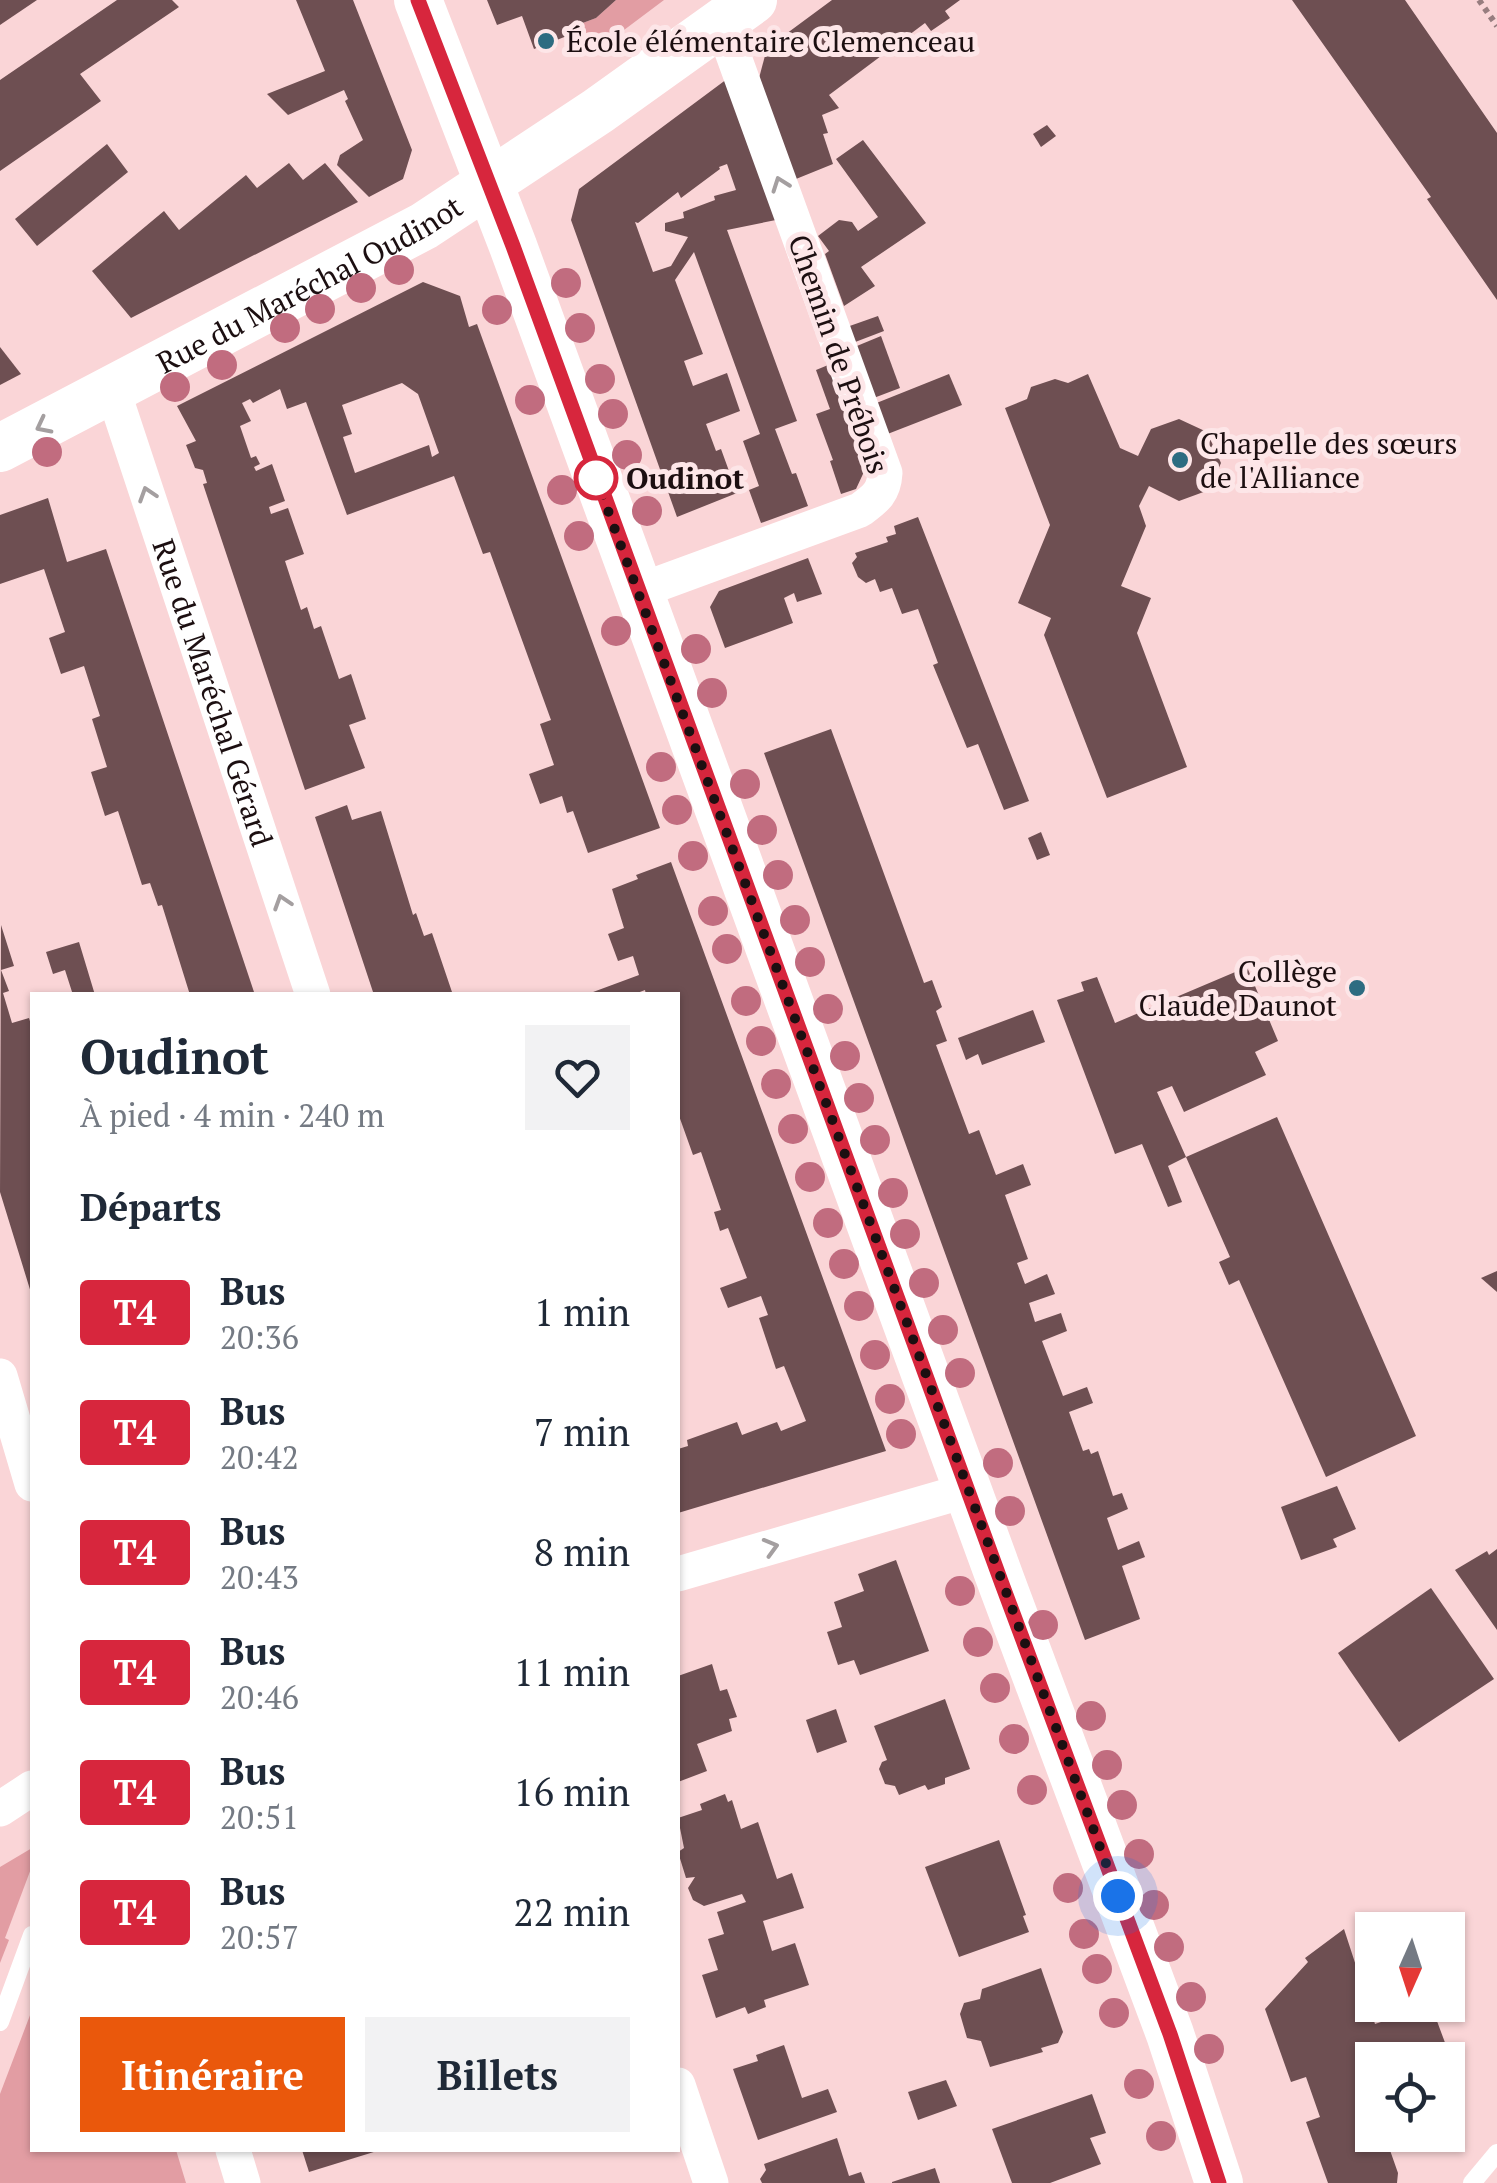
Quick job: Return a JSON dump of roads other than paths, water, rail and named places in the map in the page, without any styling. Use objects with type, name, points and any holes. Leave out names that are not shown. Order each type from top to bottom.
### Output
[{"type":"main road","points":[[418,0],[1170,2034],[1219,2183]]},
{"type":"main road","name":"Rue du Maréchal Oudinot","points":[[0,448],[392,244],[598,111],[737,12]]},
{"type":"street","name":"Chemin de Prébois","points":[[639,591],[860,510],[876,499],[884,486],[885,473],[737,12]]},
{"type":"street","name":"Rue du Maréchal Gérard","points":[[110,392],[312,992]]},
{"type":"street","points":[[0,1376],[30,1477]]},
{"type":"street","points":[[680,1573],[968,1490]]},
{"type":"street","points":[[0,1809],[30,1789]]},
{"type":"street","points":[[680,2091],[710,2183]]},
{"type":"street","points":[[234,2152],[243,2183]]},
{"type":"lane","points":[[0,2022],[30,1940]]},
{"type":"lane","points":[[1472,2183],[1497,2153]]},
{"type":"place","name":"École élémentaire Clemenceau","points":[[546,41]]},
{"type":"place","name":"Chapelle des sœurs de l'Alliance","points":[[1180,460]]},
{"type":"place","name":"Oudinot","points":[[596,478]]},
{"type":"place","name":"Collège Claude Daunot","points":[[1357,988]]}]
